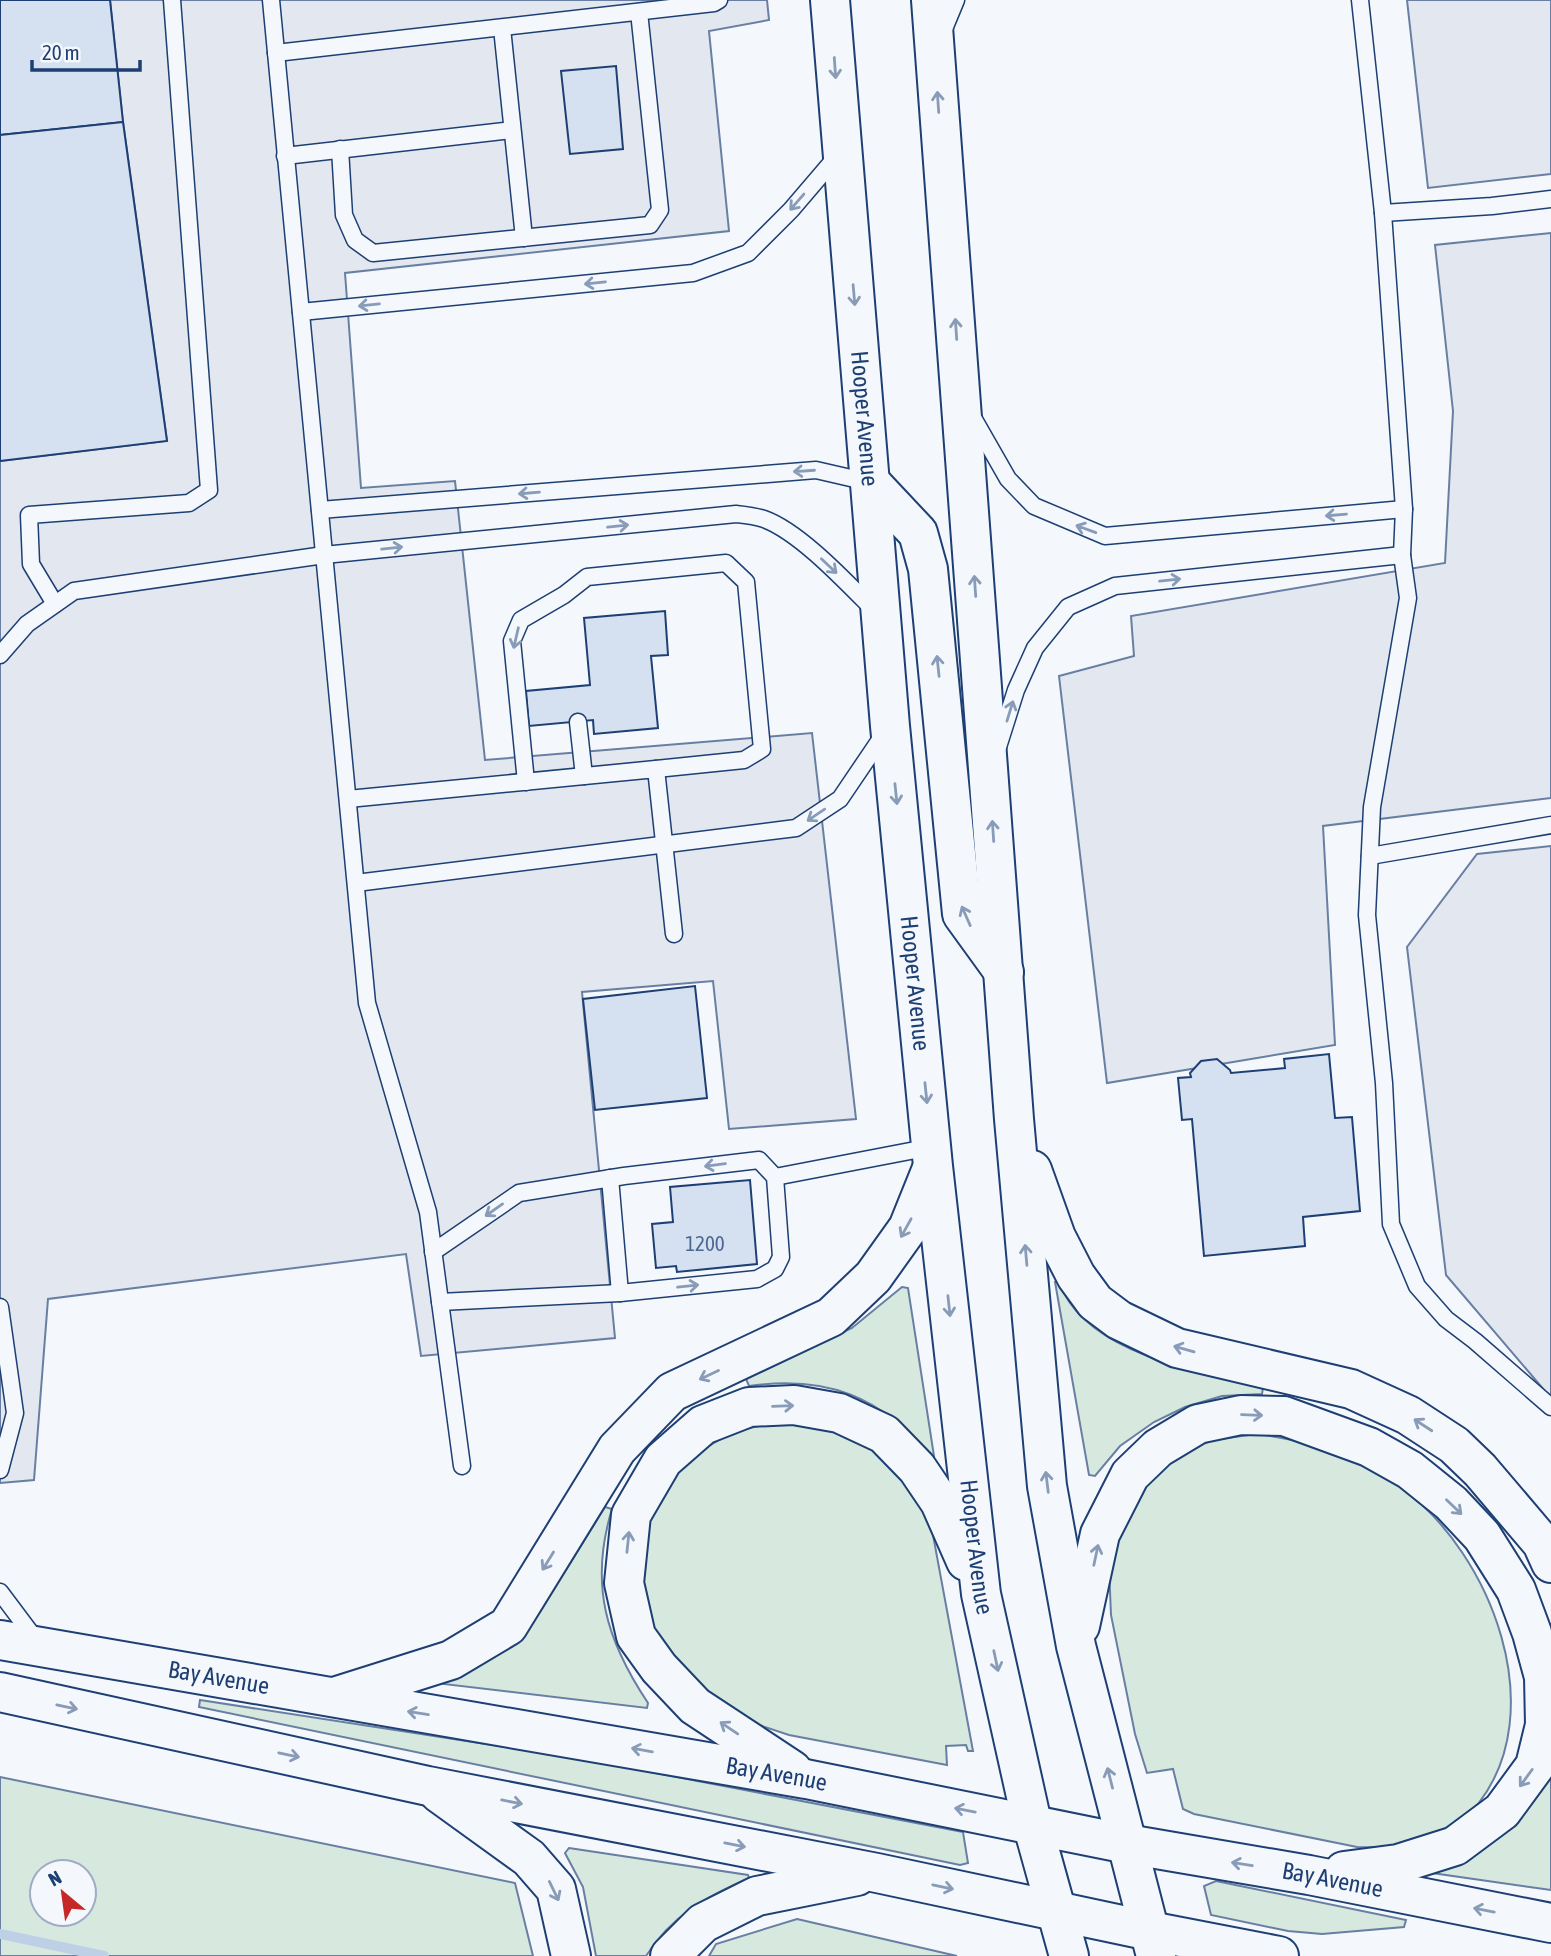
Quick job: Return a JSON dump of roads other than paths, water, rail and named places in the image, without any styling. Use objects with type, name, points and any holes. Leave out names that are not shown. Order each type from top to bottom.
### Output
[{"type":"main road","name":"Hooper Avenue","points":[[830,0],[890,726],[932,1156],[981,1594],[1032,1824],[1069,1956]]},
{"type":"main road","points":[[931,0],[1014,1119],[1047,1486],[1076,1646],[1153,1944]]},
{"type":"main road","points":[[871,483],[918,533],[928,569],[962,914],[1004,972]]},
{"type":"main road","points":[[1014,1119],[1056,1237],[1076,1276],[1095,1302],[1119,1320],[1177,1348],[1351,1389],[1408,1415],[1454,1445],[1480,1470],[1542,1543],[1551,1563]]},
{"type":"main road","points":[[329,1698],[451,1660],[508,1626],[617,1449],[672,1392],[831,1317],[873,1277],[908,1228],[932,1156]]},
{"type":"main road","points":[[806,1779],[695,1706],[659,1668],[636,1636],[624,1583],[631,1515],[663,1460],[703,1425],[749,1408],[794,1405],[839,1413],[884,1434],[917,1468],[940,1502],[981,1594]]},
{"type":"main road","points":[[1076,1646],[1100,1534],[1130,1475],[1158,1448],[1198,1424],[1241,1415],[1284,1416],[1369,1447],[1410,1470],[1451,1503],[1482,1536],[1516,1590],[1532,1633],[1544,1677],[1545,1725],[1535,1766],[1502,1811],[1455,1846],[1398,1864],[1309,1875]]},
{"type":"main road","name":"Bay Avenue","points":[[0,1640],[806,1779],[1126,1844],[1309,1875],[1551,1923]]},
{"type":"main road","points":[[0,1692],[428,1786],[1056,1910],[1153,1944],[1279,1956]]},
{"type":"main road","points":[[428,1786],[529,1858],[556,1889],[571,1956]]},
{"type":"main road","points":[[670,1956],[703,1923],[757,1896],[877,1873]]},
{"type":"lane","points":[[55,604],[31,564],[29,515],[189,503],[209,490],[172,0]]},
{"type":"lane","points":[[271,0],[367,1003],[428,1212],[462,1466]]},
{"type":"lane","points":[[276,53],[639,12],[714,3],[719,0]]},
{"type":"lane","points":[[934,54],[956,0]]},
{"type":"lane","points":[[1360,0],[1383,213],[1404,509],[1402,555],[1408,598],[1372,807],[1367,915],[1384,1083],[1391,1224],[1417,1286],[1438,1311],[1551,1407]]},
{"type":"lane","points":[[340,149],[344,215],[355,240],[373,253],[650,225],[660,210],[639,12]]},
{"type":"lane","points":[[502,28],[524,238]]},
{"type":"lane","points":[[285,156],[512,130]]},
{"type":"lane","points":[[301,312],[693,273],[748,253],[791,210],[842,150]]},
{"type":"lane","points":[[1383,213],[1551,199]]},
{"type":"lane","points":[[961,397],[1008,479],[1034,506],[1105,536],[1404,509]]},
{"type":"lane","points":[[320,510],[816,470],[871,483]]},
{"type":"lane","points":[[0,655],[27,624],[74,591],[324,555],[736,514],[765,519],[787,533],[825,561],[882,617]]},
{"type":"lane","points":[[989,776],[1016,690],[1035,649],[1068,607],[1115,586],[1402,555]]},
{"type":"lane","points":[[348,799],[526,782],[744,760],[762,748],[746,582],[726,563],[587,577],[564,596],[521,620],[512,641],[526,782]]},
{"type":"lane","points":[[578,722],[583,776]]},
{"type":"lane","points":[[356,883],[796,828],[839,799],[890,726]]},
{"type":"lane","points":[[656,769],[674,934]]},
{"type":"lane","points":[[1370,856],[1551,825]]},
{"type":"lane","points":[[775,1177],[932,1156]]},
{"type":"lane","points":[[433,1252],[519,1193],[610,1178],[759,1160],[775,1177],[780,1257],[775,1269],[757,1279],[620,1293],[440,1302]]},
{"type":"lane","points":[[610,1178],[620,1293]]},
{"type":"lane","points":[[0,1307],[15,1413],[0,1470]]},
{"type":"lane","points":[[0,1592],[42,1647]]},
{"type":"waterway","points":[[0,1934],[104,1956]]}]
